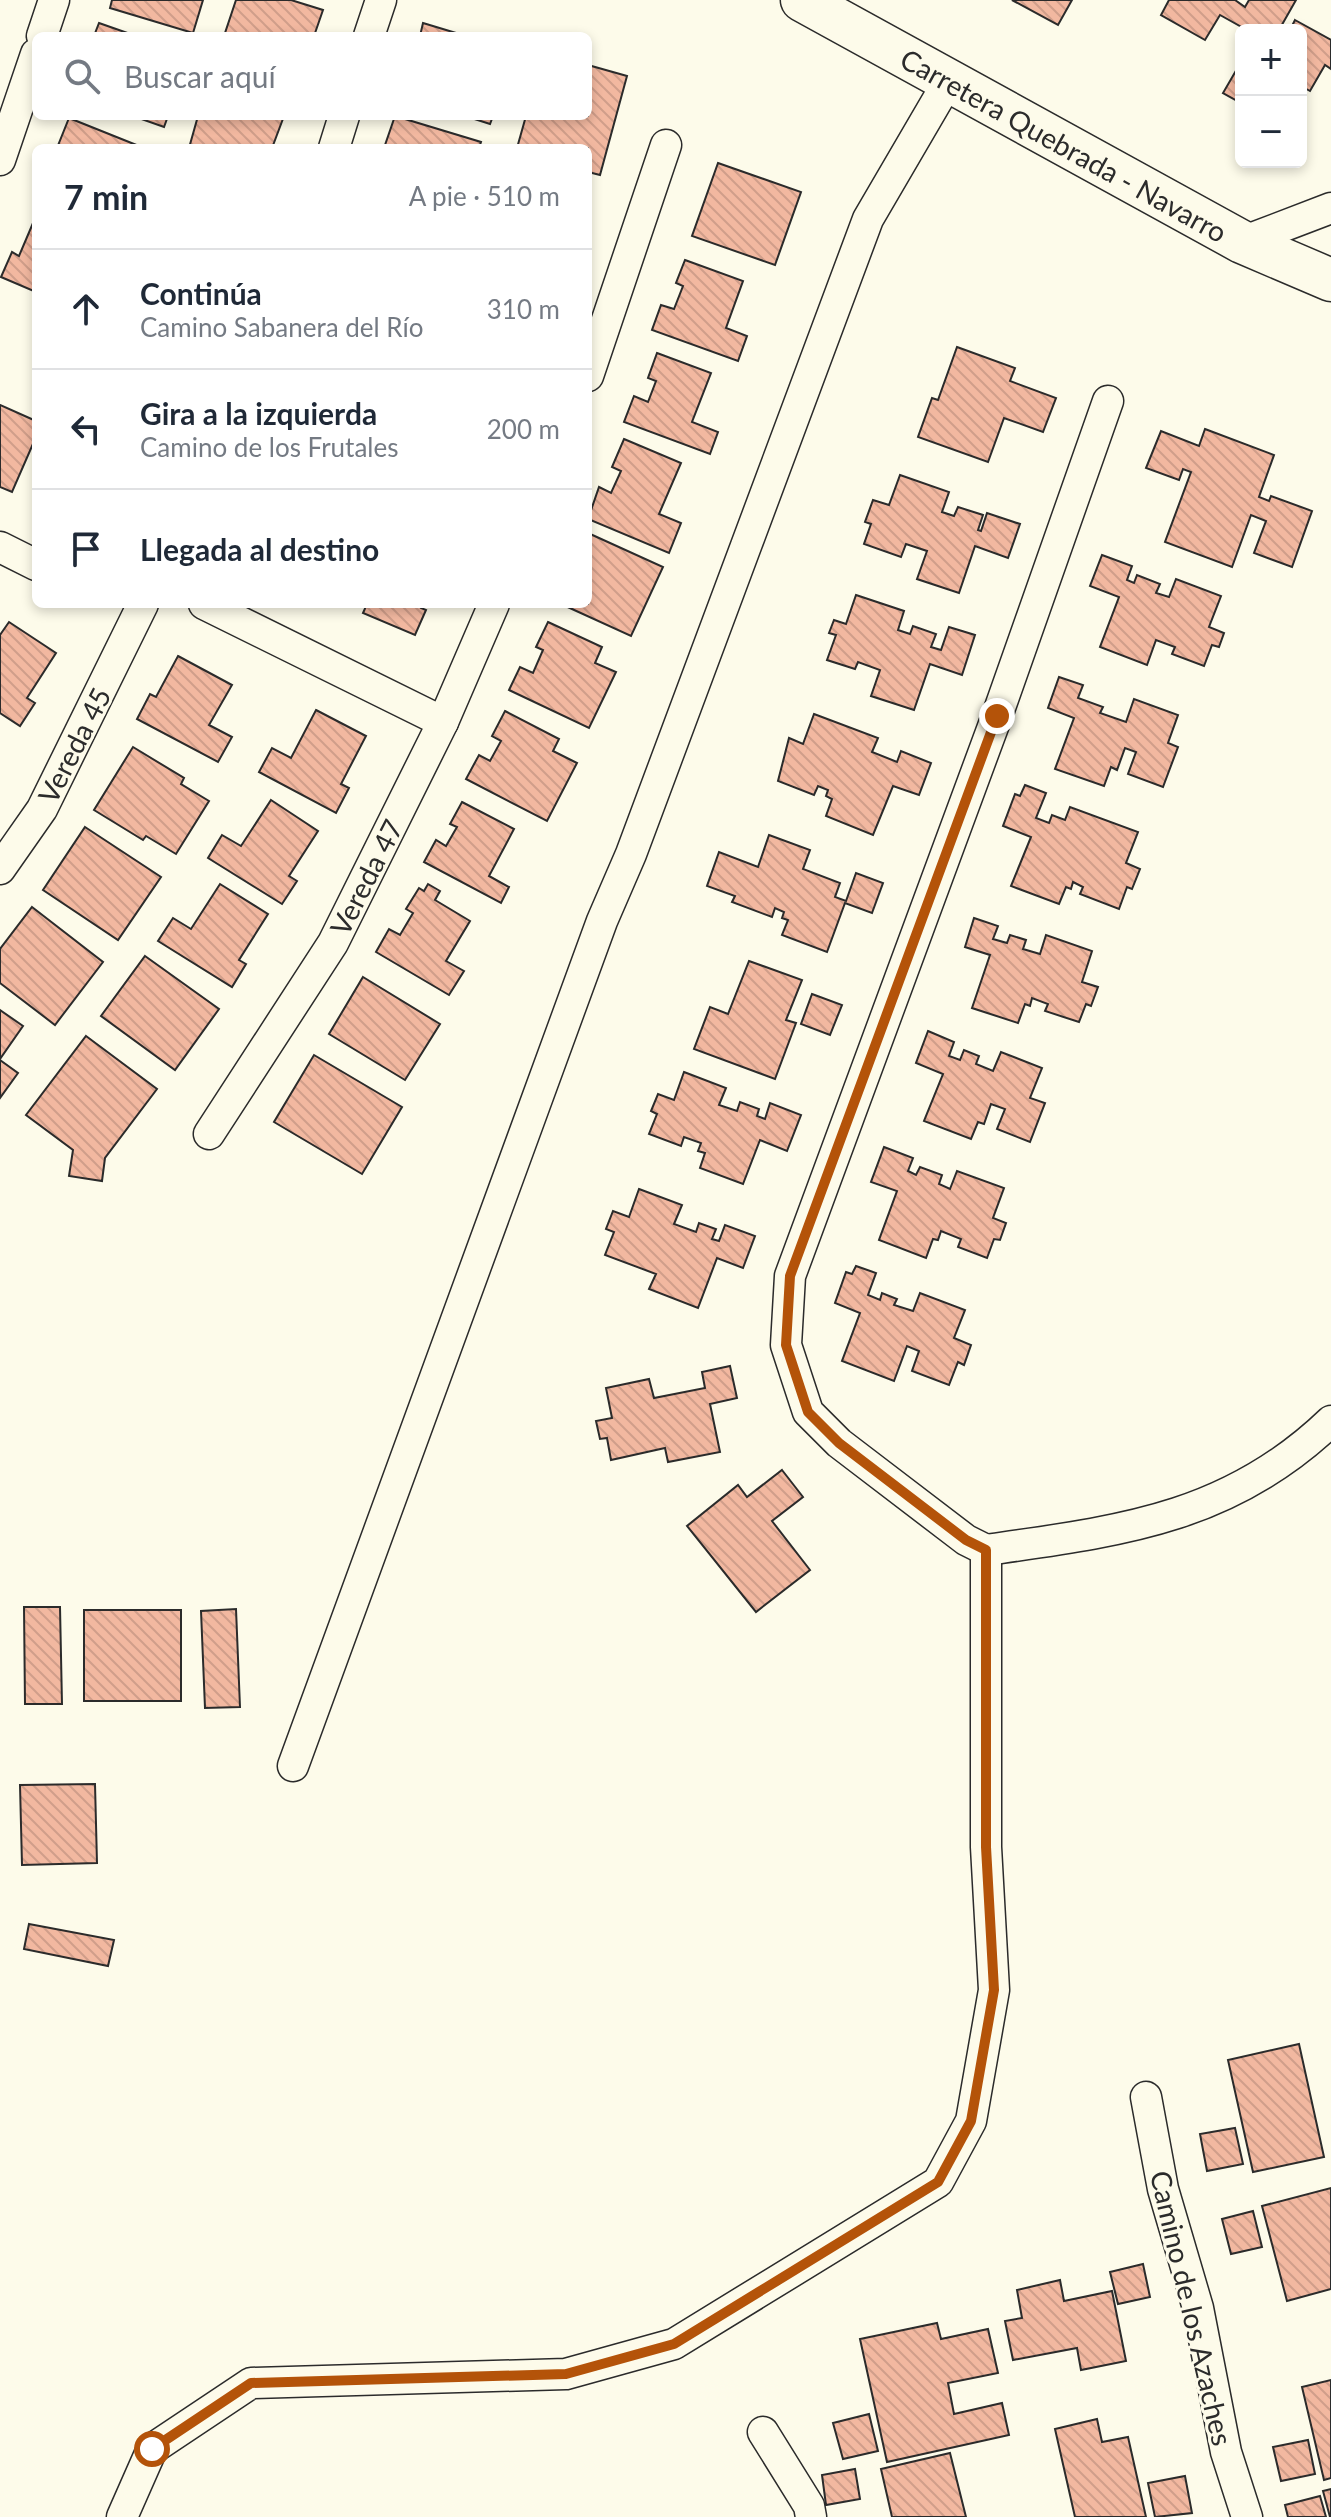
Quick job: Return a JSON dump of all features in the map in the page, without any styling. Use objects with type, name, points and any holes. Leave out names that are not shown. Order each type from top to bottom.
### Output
[{"type":"street","points":[[43,32],[54,0]]},
{"type":"street","points":[[370,32],[381,0]]},
{"type":"street","name":"Carretera Quebrada - Navarro","points":[[819,4],[948,82],[1242,242],[1331,280]]},
{"type":"street","points":[[0,160],[32,66]]},
{"type":"street","points":[[293,1766],[602,921],[631,854],[868,219],[948,82]]},
{"type":"street","points":[[335,144],[343,120]]},
{"type":"street","points":[[592,364],[666,145]]},
{"type":"street","points":[[1242,242],[1331,208]]},
{"type":"street","points":[[1108,401],[997,716],[790,1276],[786,1345],[808,1412],[839,1443],[966,1540],[986,1550],[1128,1529],[1220,1498],[1297,1453],[1331,1421]]},
{"type":"street","points":[[0,547],[32,563]]},
{"type":"street","name":"Vereda 45","points":[[0,869],[42,809],[132,608]]},
{"type":"street","points":[[212,608],[443,722]]},
{"type":"street","name":"Vereda 47","points":[[209,1134],[333,943],[443,722],[492,608]]},
{"type":"street","points":[[122,2517],[152,2449],[251,2383],[566,2374],[674,2344],[938,2182],[971,2121],[994,1990],[986,1847],[986,1550]]},
{"type":"street","name":"Camino de los Azaches","points":[[1146,2097],[1163,2189],[1198,2308],[1226,2452],[1247,2517]]},
{"type":"street","points":[[763,2432],[809,2506],[811,2517]]},
{"type":"building","points":[[112,0],[203,0],[193,32],[110,8]]},
{"type":"building","points":[[236,0],[291,0],[323,10],[315,32],[225,32]]},
{"type":"building","points":[[1012,0],[1072,0],[1058,25]]},
{"type":"building","points":[[1169,0],[1235,0],[1245,7],[1249,0],[1296,0],[1282,24],[1236,24],[1220,15],[1205,40],[1161,15]]},
{"type":"building","points":[[99,23],[125,32],[96,32]]},
{"type":"building","points":[[423,23],[453,32],[421,32]]},
{"type":"building","points":[[1307,27],[1331,40],[1331,69],[1325,65],[1310,91],[1307,89]]},
{"type":"building","points":[[592,66],[627,76],[600,175],[592,173],[592,144],[518,144],[525,120],[592,120]]},
{"type":"building","points":[[1235,72],[1235,100],[1223,93]]},
{"type":"building","points":[[68,120],[74,120],[134,144],[59,144]]},
{"type":"building","points":[[144,120],[167,120],[164,127]]},
{"type":"building","points":[[197,120],[282,120],[274,144],[190,144]]},
{"type":"building","points":[[394,120],[408,120],[481,142],[480,144],[385,144]]},
{"type":"building","points":[[718,163],[801,192],[775,265],[692,236]]},
{"type":"building","points":[[32,225],[32,290],[1,277],[12,252],[19,256]]},
{"type":"building","points":[[685,260],[743,281],[726,328],[747,336],[738,361],[652,330],[661,305],[674,309],[683,286],[676,283]]},
{"type":"building","points":[[957,347],[1015,368],[1010,381],[1056,398],[1043,432],[1004,418],[988,462],[918,437],[932,398],[938,400]]},
{"type":"building","points":[[657,353],[711,373],[692,422],[718,432],[710,454],[624,422],[634,396],[648,402],[656,381],[648,378]]},
{"type":"building","points":[[0,405],[32,419],[32,446],[12,492],[0,487]]},
{"type":"building","points":[[1205,429],[1274,455],[1259,497],[1269,501],[1271,496],[1312,511],[1292,567],[1254,553],[1266,521],[1251,515],[1232,567],[1165,542],[1191,472],[1183,469],[1179,480],[1146,468],[1161,431],[1199,446]]},
{"type":"building","points":[[624,439],[681,463],[659,514],[681,523],[669,553],[592,521],[592,507],[599,487],[611,493],[621,471],[612,467]]},
{"type":"building","points":[[900,475],[949,492],[942,512],[954,516],[958,507],[983,515],[978,530],[981,531],[987,513],[1020,524],[1008,558],[975,546],[959,593],[917,579],[927,551],[906,544],[901,557],[864,544],[871,524],[865,522],[873,500],[889,505]]},
{"type":"building","points":[[592,535],[663,567],[631,636],[570,608],[592,608]]},
{"type":"building","points":[[1102,555],[1132,566],[1127,580],[1134,583],[1137,575],[1160,584],[1156,593],[1169,597],[1176,579],[1221,596],[1209,627],[1224,633],[1219,647],[1212,645],[1204,666],[1172,654],[1175,647],[1156,640],[1147,665],[1100,647],[1119,597],[1090,586]]},
{"type":"building","points":[[856,595],[904,611],[898,630],[910,634],[913,626],[936,634],[931,647],[941,650],[949,627],[975,635],[962,675],[930,664],[914,710],[871,696],[880,670],[858,662],[855,669],[827,660],[836,635],[829,633],[834,620],[846,624]]},
{"type":"building","points":[[365,608],[426,610],[415,635],[363,613]]},
{"type":"building","points":[[9,622],[56,653],[27,698],[35,703],[20,726],[0,713],[0,635]]},
{"type":"building","points":[[548,622],[602,647],[595,663],[616,672],[589,728],[509,690],[520,667],[533,673],[543,650],[536,647]]},
{"type":"building","points":[[178,656],[232,685],[209,725],[232,737],[218,762],[137,719],[150,694],[156,697]]},
{"type":"building","points":[[1059,677],[1083,685],[1078,698],[1103,707],[1100,713],[1126,722],[1134,699],[1178,715],[1168,743],[1178,747],[1163,787],[1128,774],[1136,752],[1125,748],[1117,770],[1111,767],[1104,786],[1055,769],[1074,718],[1048,708]]},
{"type":"building","points":[[316,710],[366,736],[341,784],[349,788],[336,813],[259,772],[272,748],[291,758]]},
{"type":"building","points":[[505,711],[559,739],[553,751],[577,763],[547,821],[466,779],[479,755],[490,761],[501,741],[492,736]]},
{"type":"building","points":[[814,714],[878,738],[872,752],[897,762],[901,751],[931,763],[919,795],[893,786],[873,835],[826,816],[832,799],[826,796],[828,790],[818,786],[814,795],[778,781],[789,738],[803,744]]},
{"type":"building","points":[[133,747],[184,778],[181,784],[209,801],[176,854],[146,836],[143,840],[94,810]]},
{"type":"building","points":[[1025,785],[1046,793],[1036,818],[1049,823],[1052,815],[1065,820],[1070,807],[1138,832],[1126,863],[1140,869],[1132,889],[1127,887],[1119,909],[1080,894],[1083,887],[1073,882],[1071,889],[1066,887],[1059,904],[1011,886],[1031,837],[1003,826],[1015,794],[1020,796]]},
{"type":"building","points":[[271,800],[318,831],[289,876],[297,881],[282,904],[208,858],[222,835],[241,846]]},
{"type":"building","points":[[462,802],[514,829],[489,876],[509,887],[501,903],[424,862],[436,840],[446,846],[457,827],[450,824]]},
{"type":"building","points":[[85,827],[161,877],[118,940],[43,890]]},
{"type":"building","points":[[769,835],[810,850],[803,869],[840,883],[835,897],[846,901],[856,873],[883,883],[872,913],[845,903],[827,952],[782,935],[788,920],[782,918],[784,912],[775,908],[772,917],[732,902],[735,896],[707,886],[719,852],[758,867]]},
{"type":"building","points":[[220,884],[268,914],[239,960],[246,964],[232,987],[158,941],[173,918],[191,929]]},
{"type":"building","points":[[428,884],[440,891],[435,900],[470,921],[446,961],[464,971],[449,995],[376,952],[389,929],[400,935],[413,913],[406,909],[419,888],[424,891]]},
{"type":"building","points":[[32,907],[103,962],[55,1025],[0,983],[0,949]]},
{"type":"building","points":[[974,918],[998,926],[993,939],[1007,943],[1010,935],[1026,940],[1023,949],[1040,954],[1046,935],[1092,951],[1082,982],[1098,987],[1091,1006],[1086,1004],[1079,1022],[1045,1011],[1048,1004],[1032,998],[1030,1006],[1025,1004],[1018,1023],[972,1008],[990,955],[965,947]]},
{"type":"building","points":[[145,956],[219,1009],[175,1070],[101,1016]]},
{"type":"building","points":[[749,961],[802,980],[786,1020],[796,1023],[775,1079],[694,1049],[710,1007],[728,1014]]},
{"type":"building","points":[[363,977],[440,1024],[405,1080],[329,1034]]},
{"type":"building","points":[[812,994],[842,1005],[830,1035],[801,1024]]},
{"type":"building","points":[[0,1010],[23,1026],[0,1059]]},
{"type":"building","points":[[928,1031],[954,1042],[949,1056],[960,1060],[964,1050],[979,1056],[976,1064],[993,1071],[1001,1052],[1042,1068],[1030,1098],[1045,1103],[1030,1142],[997,1129],[1005,1109],[991,1104],[984,1124],[978,1122],[971,1139],[924,1121],[943,1074],[916,1063]]},
{"type":"building","points":[[86,1036],[157,1089],[105,1158],[102,1181],[69,1176],[73,1150],[26,1115]]},
{"type":"building","points":[[314,1055],[402,1107],[362,1174],[274,1122]]},
{"type":"building","points":[[0,1060],[18,1073],[0,1098]]},
{"type":"building","points":[[684,1072],[726,1088],[719,1105],[737,1111],[740,1102],[759,1109],[757,1116],[765,1119],[770,1103],[801,1115],[787,1151],[760,1140],[743,1184],[700,1168],[705,1153],[698,1151],[701,1143],[684,1137],[681,1146],[649,1134],[657,1114],[651,1111],[658,1094],[674,1100]]},
{"type":"building","points":[[884,1147],[913,1158],[908,1171],[916,1175],[920,1167],[942,1175],[939,1184],[950,1189],[957,1171],[1004,1188],[993,1218],[1006,1223],[1000,1240],[994,1239],[987,1258],[958,1247],[961,1239],[941,1231],[938,1240],[933,1239],[926,1258],[879,1240],[897,1191],[871,1182]]},
{"type":"building","points":[[639,1189],[682,1205],[674,1224],[696,1232],[699,1223],[716,1229],[712,1239],[719,1241],[725,1225],[755,1236],[743,1268],[717,1258],[698,1308],[649,1289],[656,1274],[605,1255],[614,1232],[606,1229],[613,1211],[629,1217]]},
{"type":"building","points":[[856,1266],[876,1273],[868,1295],[880,1300],[882,1293],[897,1299],[894,1305],[913,1311],[920,1293],[965,1310],[954,1338],[971,1345],[964,1365],[958,1362],[949,1385],[912,1371],[919,1351],[907,1346],[894,1381],[842,1361],[860,1313],[835,1303],[846,1272],[852,1274]]},
{"type":"building","points":[[730,1366],[737,1398],[710,1404],[720,1452],[668,1462],[665,1448],[611,1460],[607,1438],[600,1439],[596,1421],[612,1418],[606,1388],[649,1379],[654,1398],[705,1388],[702,1372]]},
{"type":"building","points":[[782,1470],[803,1497],[772,1521],[810,1570],[756,1612],[687,1526],[738,1485],[747,1497]]},
{"type":"building","points":[[24,1607],[60,1607],[62,1704],[25,1704]]},
{"type":"building","points":[[236,1609],[240,1707],[205,1708],[201,1611]]},
{"type":"building","points":[[84,1610],[181,1610],[181,1701],[84,1701]]},
{"type":"building","points":[[95,1784],[97,1863],[22,1865],[20,1785]]},
{"type":"building","points":[[29,1924],[114,1940],[108,1966],[24,1949]]},
{"type":"building","points":[[1299,2044],[1324,2157],[1253,2172],[1228,2060]]},
{"type":"building","points":[[1235,2128],[1243,2164],[1207,2171],[1200,2134]]},
{"type":"building","points":[[1331,2188],[1331,2289],[1287,2301],[1262,2206]]},
{"type":"building","points":[[1253,2211],[1262,2247],[1231,2254],[1222,2219]]},
{"type":"building","points":[[1143,2264],[1150,2297],[1118,2304],[1110,2272]]},
{"type":"building","points":[[1060,2280],[1064,2301],[1112,2291],[1126,2361],[1081,2370],[1077,2348],[1013,2360],[1005,2321],[1022,2318],[1017,2290]]},
{"type":"building","points":[[937,2323],[941,2339],[988,2329],[998,2373],[948,2383],[954,2414],[1002,2403],[1009,2435],[887,2462],[860,2339]]},
{"type":"building","points":[[1331,2380],[1331,2478],[1324,2480],[1302,2387]]},
{"type":"building","points":[[869,2414],[878,2451],[843,2459],[833,2423]]},
{"type":"building","points":[[1097,2419],[1102,2442],[1128,2437],[1146,2517],[1075,2517],[1055,2429]]},
{"type":"building","points":[[1308,2440],[1315,2474],[1281,2481],[1273,2447]]},
{"type":"building","points":[[950,2453],[966,2517],[892,2517],[881,2469]]},
{"type":"building","points":[[855,2469],[860,2499],[826,2505],[822,2475]]},
{"type":"building","points":[[1185,2476],[1192,2513],[1155,2517],[1148,2483]]},
{"type":"building","points":[[1331,2489],[1331,2517],[1330,2517],[1323,2491]]},
{"type":"building","points":[[1320,2496],[1326,2517],[1288,2517],[1285,2505]]},
{"type":"route","points":[[152,2449],[251,2383],[566,2374],[674,2344],[938,2182],[971,2121],[994,1990],[986,1847],[986,1550],[966,1540],[839,1443],[808,1412],[786,1345],[790,1276],[997,716]]}]
